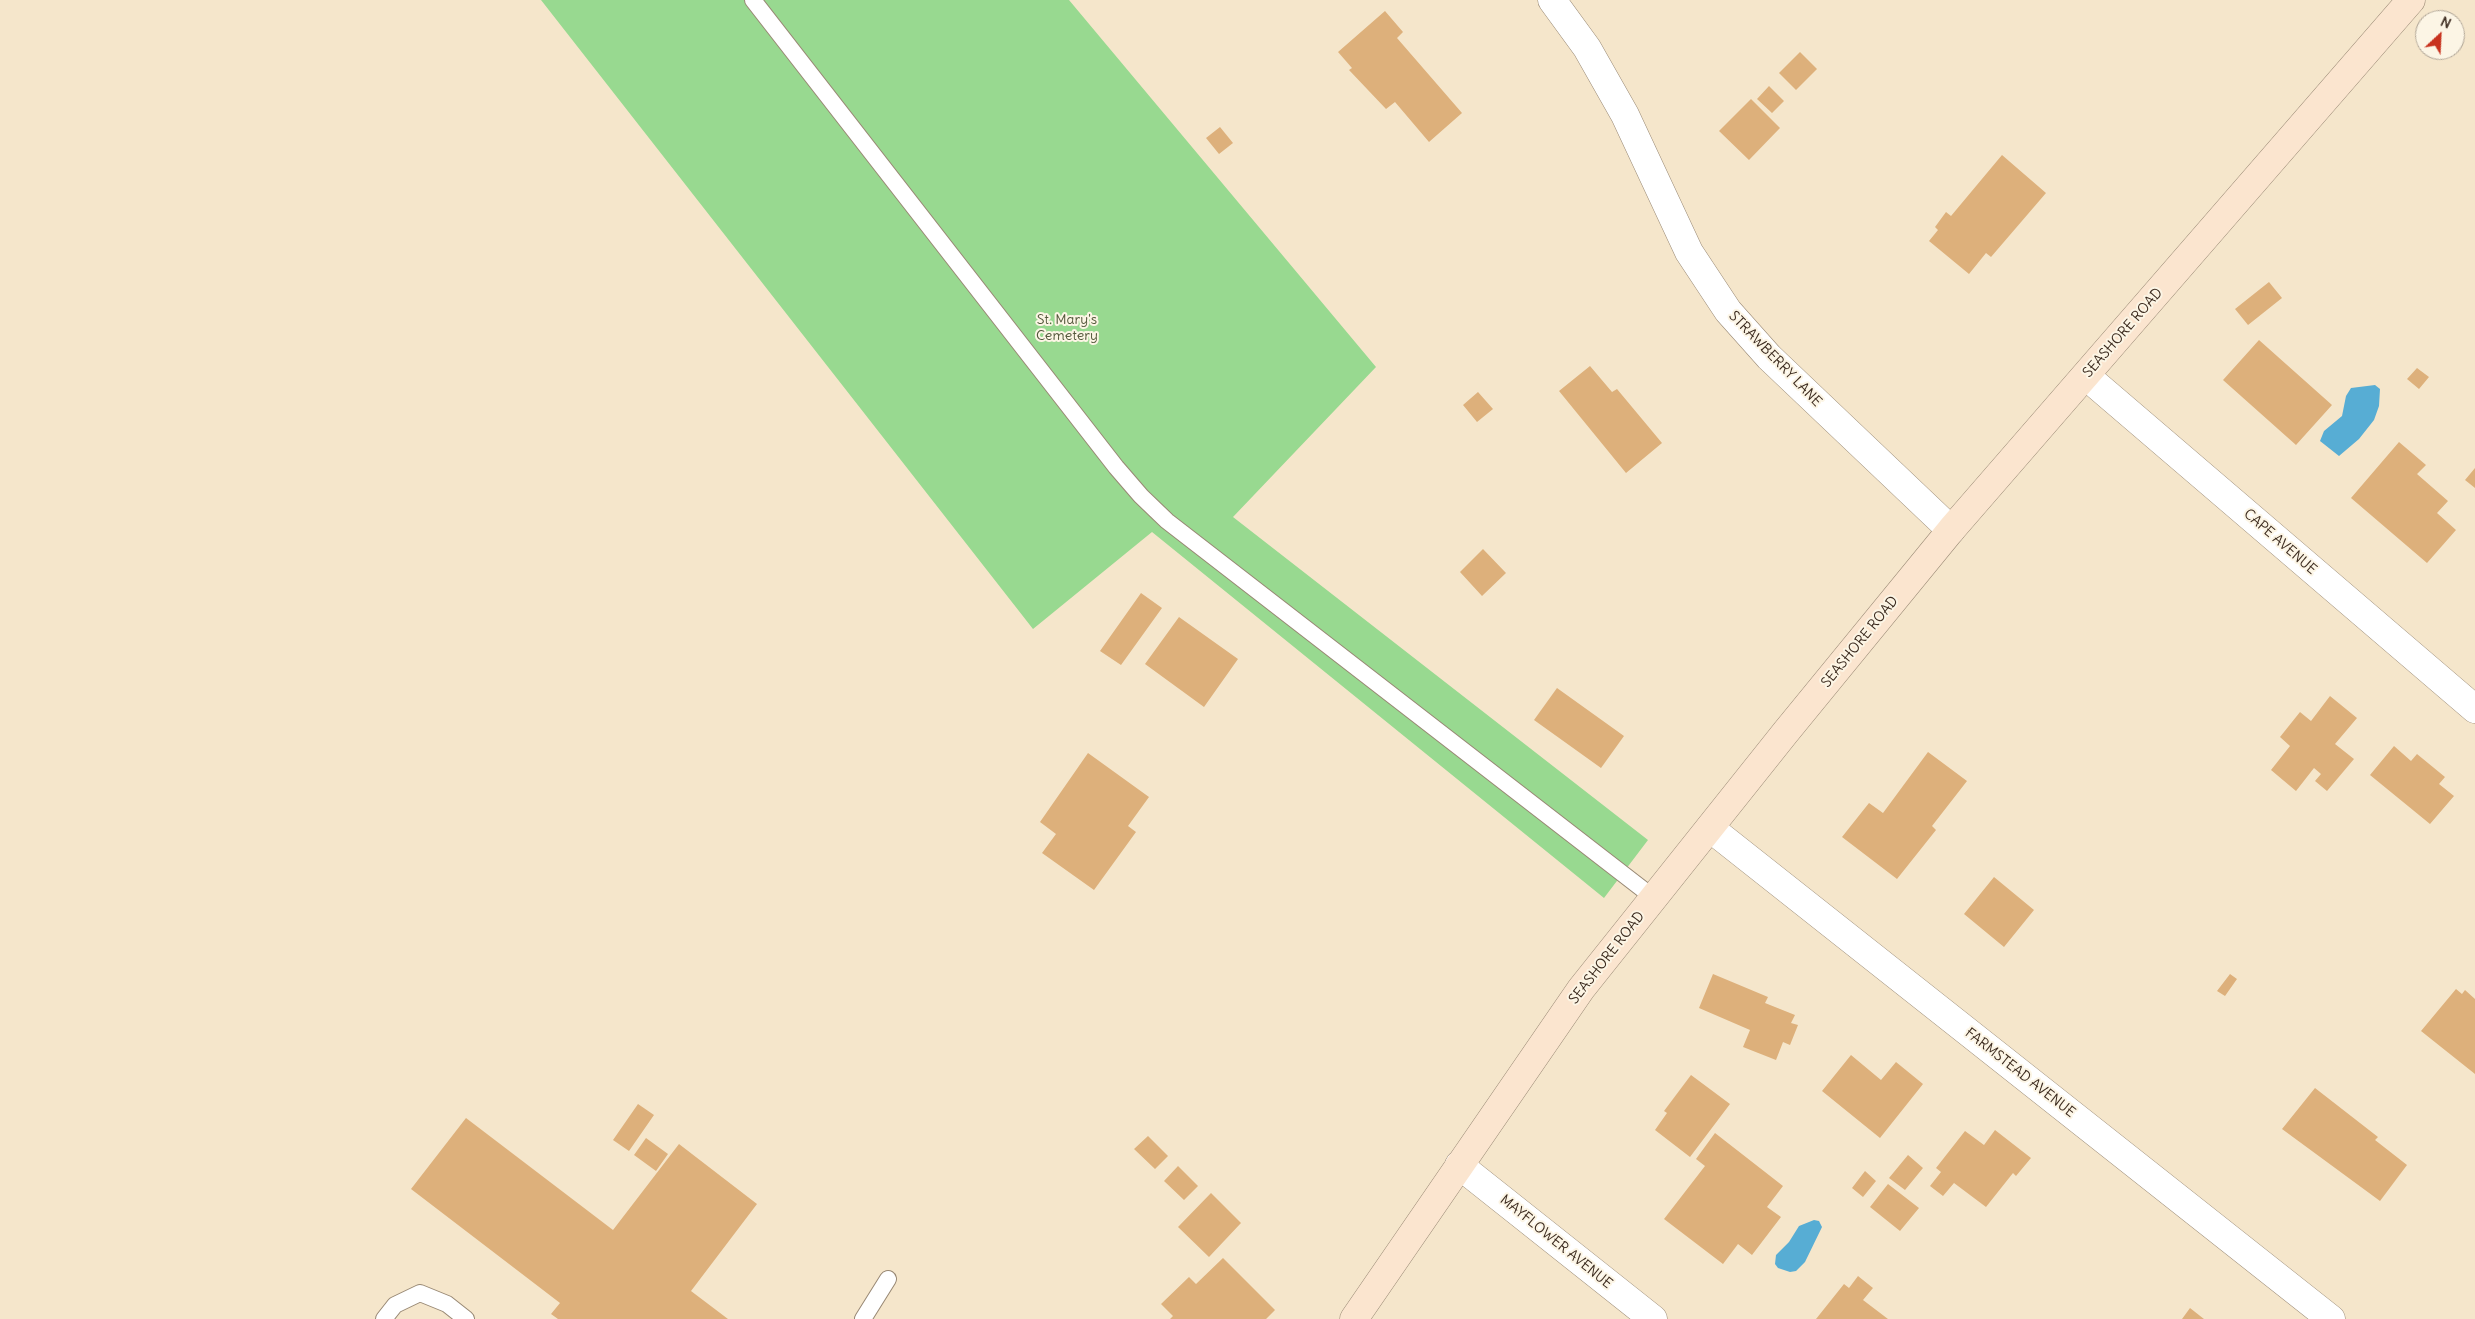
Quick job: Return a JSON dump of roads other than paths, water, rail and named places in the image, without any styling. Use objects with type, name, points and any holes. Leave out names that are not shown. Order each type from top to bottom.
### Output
[{"type":"main road","name":"SEASHORE ROAD","points":[[1354,1319],[1581,989],[1710,828],[1950,530],[2086,376],[2411,0]]},
{"type":"street","name":"STRAWBERRY LANE","points":[[1552,0],[1586,48],[1625,115],[1689,252],[1728,311],[1769,357],[1950,530]]},
{"type":"street","name":"CAPE AVENUE","points":[[2086,376],[2475,709]]},
{"type":"street","name":"FARMSTEAD AVENUE","points":[[1710,828],[2331,1319]]},
{"type":"street","name":"MAYFLOWER AVENUE","points":[[1459,1165],[1653,1319]]},
{"type":"lane","points":[[753,0],[1116,467],[1141,496],[1167,521],[1654,898]]},
{"type":"lane","points":[[863,1319],[888,1279]]},
{"type":"lane","points":[[384,1319],[395,1305],[420,1293],[447,1304],[466,1319]]},
{"type":"water","points":[[2375,385],[2380,389],[2379,406],[2374,420],[2359,439],[2339,456],[2320,441],[2324,431],[2342,416],[2346,396],[2351,388]]},
{"type":"water","points":[[1814,1220],[1819,1221],[1822,1227],[1805,1262],[1796,1271],[1790,1272],[1778,1268],[1775,1264],[1776,1255],[1789,1242],[1799,1226]]},
{"type":"park label","name":"St. Mary's Cemetery","points":[[1067,328]]}]
